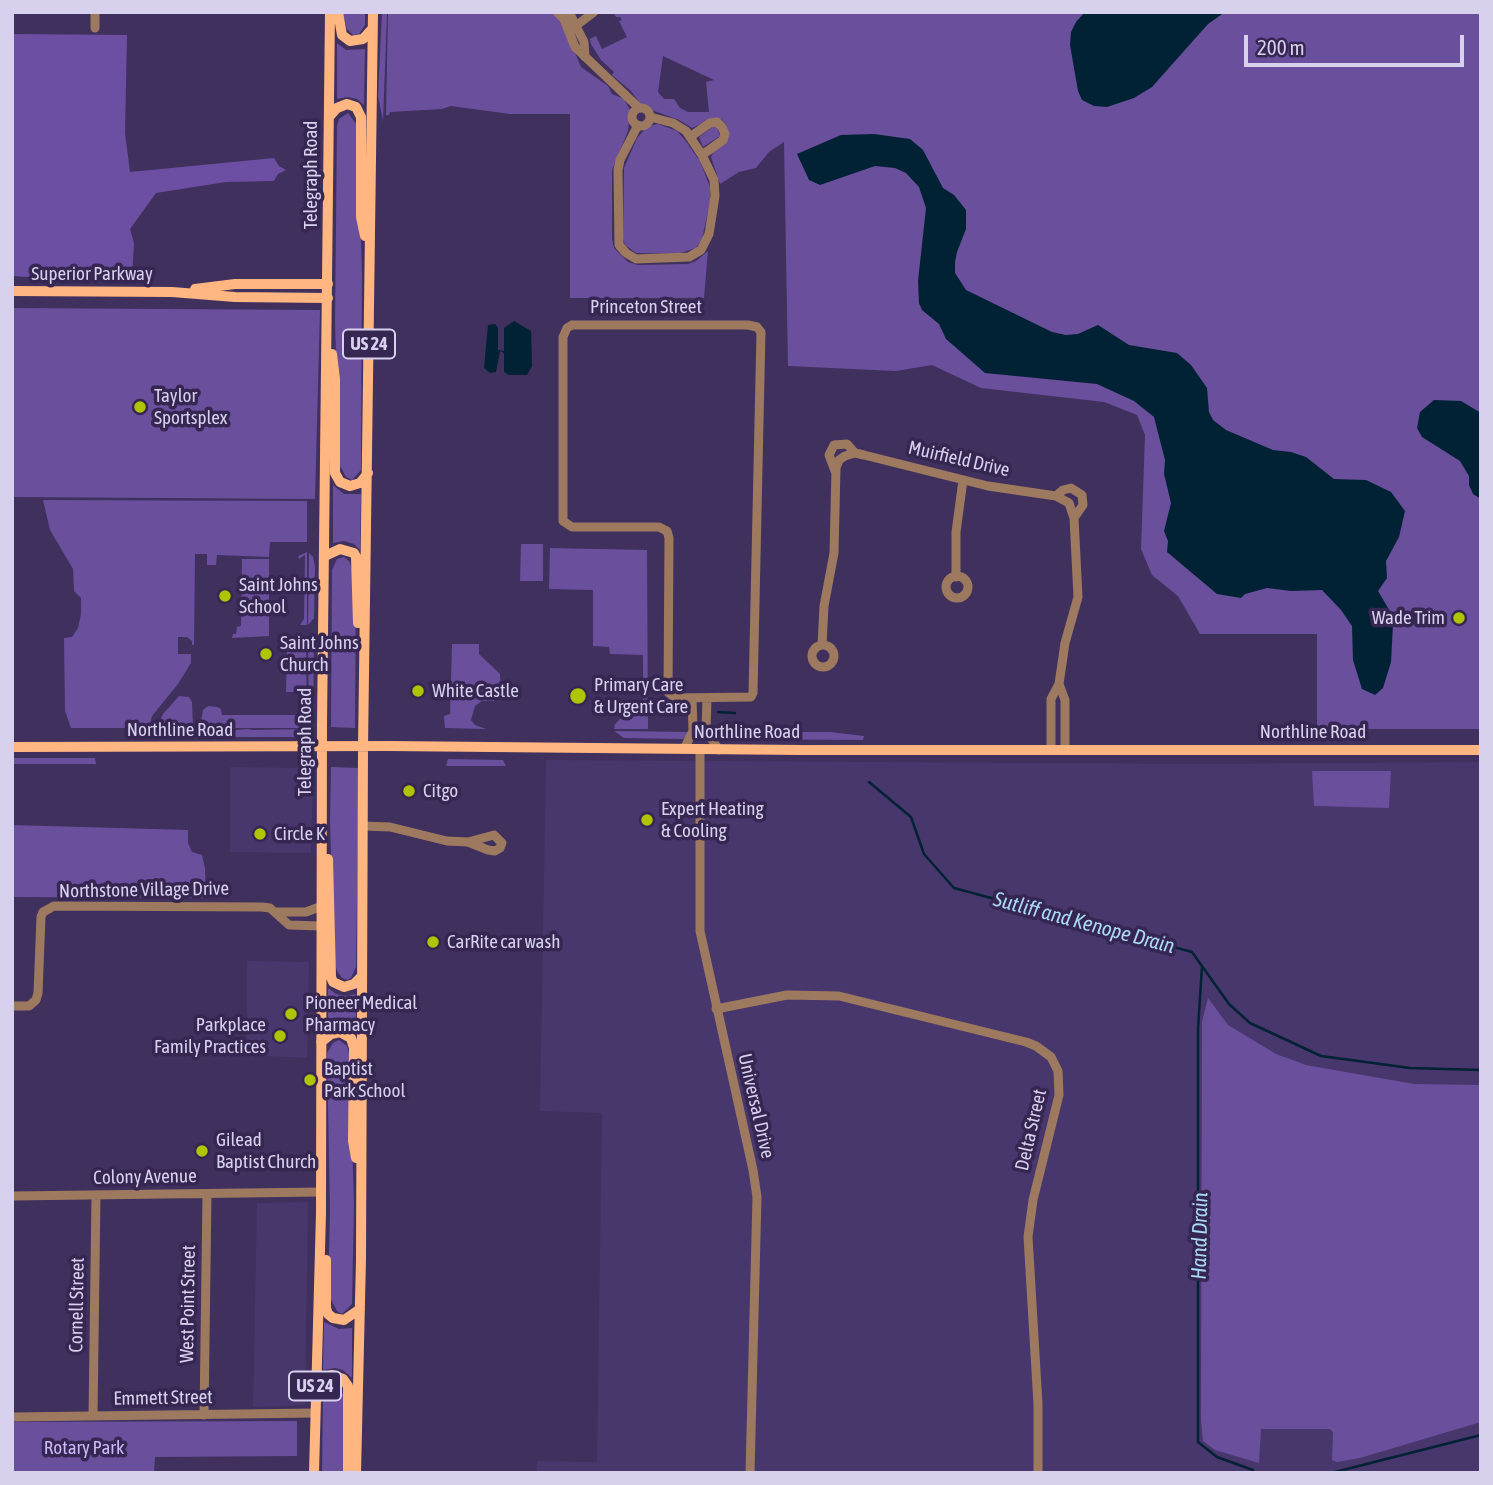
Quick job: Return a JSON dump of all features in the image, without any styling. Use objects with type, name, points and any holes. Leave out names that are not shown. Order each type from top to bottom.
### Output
[{"type":"main road","name":"Telegraph Road","points":[[314,1473],[321,1186],[330,12]]},
{"type":"main road","points":[[338,12],[340,29],[345,39],[357,42],[372,29]]},
{"type":"main road","name":"US 24","points":[[356,1473],[373,12]]},
{"type":"main road","points":[[329,117],[337,108],[347,104],[356,107],[361,117],[361,218],[370,256]]},
{"type":"main road","name":"Superior Parkway","points":[[172,292],[235,284],[328,284]]},
{"type":"main road","name":"Superior Parkway","points":[[12,291],[172,292],[235,297],[328,298]]},
{"type":"main road","points":[[327,340],[334,359],[335,473],[340,482],[350,486],[360,483],[368,473]]},
{"type":"main road","points":[[325,556],[340,549],[354,553],[356,557],[358,698],[364,719]]},
{"type":"main road","name":"Northline Road","points":[[12,747],[1481,750]]},
{"type":"main road","points":[[322,837],[328,847],[330,876],[331,977],[333,982],[344,987],[354,984],[362,976]]},
{"type":"main road","points":[[321,1042],[331,1034],[340,1032],[351,1038],[354,1048],[353,1141],[360,1181]]},
{"type":"main road","points":[[321,1186],[327,1212],[326,1308],[328,1314],[340,1320],[350,1317],[360,1309]]},
{"type":"main road","points":[[315,1386],[324,1377],[332,1375],[343,1379],[348,1386],[348,1473]]},
{"type":"street","points":[[95,12],[96,28]]},
{"type":"street","points":[[573,28],[594,12]]},
{"type":"street","points":[[566,14],[584,42],[585,57],[639,108],[646,109],[650,117],[673,123],[690,137],[712,173],[715,196],[706,242],[698,252],[685,259],[644,260],[630,257],[623,250],[618,238],[618,170],[620,160],[638,125]]},
{"type":"street","points":[[638,125],[632,116],[639,108]]},
{"type":"street","points":[[638,125],[646,124],[650,117]]},
{"type":"street","points":[[690,137],[710,123],[717,122],[722,127],[725,134],[723,140],[702,155]]},
{"type":"street","name":"Princeton Street","points":[[572,325],[748,325],[757,327],[761,332],[753,693],[748,698],[707,698],[675,698],[668,692],[667,531],[659,527],[572,527],[562,519],[563,337],[564,331],[572,325]]},
{"type":"street","name":"Muirfield Drive","points":[[836,473],[830,458],[831,449],[847,444],[855,453],[963,480],[1056,496],[1062,490],[1071,488],[1082,495],[1083,505],[1074,518]]},
{"type":"street","points":[[822,645],[824,606],[834,553],[836,473],[839,460],[855,453]]},
{"type":"street","points":[[956,577],[956,532],[963,480]]},
{"type":"street","points":[[1051,750],[1051,699],[1059,684],[1065,643],[1077,597],[1074,518],[1069,503],[1056,496]]},
{"type":"street","points":[[1059,684],[1065,700],[1065,750]]},
{"type":"street","points":[[684,749],[693,731],[692,698]]},
{"type":"street","points":[[707,698],[706,731],[719,750]]},
{"type":"street","name":"Universal Drive","points":[[700,750],[700,931],[757,1197],[750,1473]]},
{"type":"street","points":[[363,826],[390,827],[447,841],[468,842]]},
{"type":"street","name":"Northstone Village Drive","points":[[12,1006],[29,1006],[36,1000],[40,922],[43,912],[54,906],[262,906],[275,912],[289,925],[321,926]]},
{"type":"street","name":"Northstone Village Drive","points":[[275,912],[306,912],[322,906]]},
{"type":"street","name":"Delta Street","points":[[716,1009],[787,995],[839,996],[1026,1042],[1051,1057],[1058,1071],[1059,1095],[1033,1200],[1028,1237],[1038,1404],[1038,1473]]},
{"type":"street","name":"Colony Avenue","points":[[12,1196],[208,1194],[321,1186]]},
{"type":"street","name":"West Point Street","points":[[204,1415],[208,1194]]},
{"type":"street","name":"Cornell Street","points":[[93,1416],[96,1195]]},
{"type":"street","name":"Emmett Street","points":[[12,1417],[314,1413]]},
{"type":"shaded area","points":[[12,34],[127,35],[125,133],[130,172],[274,158],[279,166],[286,170],[278,174],[274,181],[226,182],[156,193],[130,229],[134,243],[132,277],[12,276]]},
{"type":"shaded area","points":[[546,760],[1201,764],[1481,762],[1481,1473],[537,1473],[537,1461],[597,1462],[602,1113],[540,1111]]},
{"type":"shaded area","points":[[230,767],[307,768],[313,784],[311,853],[230,852]]},
{"type":"shaded area","points":[[247,961],[309,962],[307,1058],[247,1055]]},
{"type":"shaded area","points":[[308,1202],[305,1405],[253,1407],[257,1203]]},
{"type":"green space","points":[[342,12],[365,12],[365,25],[359,34],[353,35],[347,29]]},
{"type":"green space","points":[[382,12],[387,14],[383,121],[378,96]]},
{"type":"green space","points":[[388,12],[553,12],[562,22],[581,67],[608,86],[612,94],[624,99],[630,110],[628,131],[612,170],[614,248],[628,262],[638,265],[688,264],[708,251],[704,298],[570,298],[570,114],[510,114],[451,106],[442,109],[390,112],[386,115]]},
{"type":"green space","points":[[613,12],[1481,12],[1481,729],[1317,729],[1317,634],[1200,634],[1178,596],[1152,575],[1141,549],[1145,435],[1137,415],[1104,402],[981,388],[932,365],[896,371],[788,366],[784,142],[769,152],[756,168],[739,172],[720,184],[711,157],[728,137],[726,124],[721,119],[714,118],[692,128],[639,102],[631,91],[612,75],[614,72],[601,60],[591,44],[590,39],[596,36],[602,49],[627,37],[619,21],[622,20]],"holes":[[[663,56],[714,80],[706,82],[709,112],[688,112],[680,108],[674,99],[664,99],[658,92]]]},
{"type":"green space","points":[[337,43],[346,50],[365,49],[364,105],[357,99],[348,97],[337,99]]},
{"type":"green space","points":[[348,113],[357,125],[362,274],[361,470],[352,480],[346,477],[339,464],[335,322],[337,126],[339,119]]},
{"type":"green space","points":[[658,124],[677,131],[685,140],[700,161],[710,187],[710,202],[702,239],[696,248],[677,254],[636,253],[625,245],[623,238],[624,168],[637,138],[648,126]]},
{"type":"green space","points":[[714,126],[720,136],[703,147],[699,137]]},
{"type":"green space","points":[[12,308],[320,310],[315,499],[12,497]]},
{"type":"green space","points":[[333,485],[344,494],[361,494],[360,550],[354,544],[344,541],[333,543]]},
{"type":"green space","points":[[43,500],[307,501],[307,542],[270,542],[269,557],[217,555],[216,565],[207,565],[207,554],[195,554],[194,645],[187,637],[178,637],[178,654],[191,654],[191,663],[152,716],[149,728],[71,728],[65,711],[64,638],[72,637],[78,628],[81,598],[74,591],[73,569],[50,530]]},
{"type":"green space","points":[[521,544],[543,544],[543,581],[520,581]]},
{"type":"green space","points":[[550,548],[647,550],[648,729],[614,729],[624,715],[643,714],[643,655],[610,654],[609,647],[593,646],[593,590],[549,589]]},
{"type":"green space","points":[[307,552],[307,625],[300,625],[304,619],[305,555],[299,559],[298,556]]},
{"type":"green space","points":[[309,553],[315,566],[314,618],[308,625]]},
{"type":"green space","points":[[344,557],[349,561],[356,578],[355,728],[331,727],[332,570],[337,559]]},
{"type":"green space","points":[[242,559],[269,559],[269,636],[232,638],[237,627],[241,626]]},
{"type":"green space","points":[[306,636],[307,728],[235,728],[228,733],[218,733],[211,728],[200,728],[203,710],[208,706],[221,709],[222,715],[303,715],[303,692],[286,692],[287,642],[299,643]]},
{"type":"green space","points":[[308,636],[314,644],[312,727],[309,727]]},
{"type":"green space","points":[[452,644],[479,644],[479,654],[500,674],[501,689],[494,701],[482,701],[475,706],[471,720],[475,725],[486,729],[445,728],[444,716],[450,714]]},
{"type":"green space","points":[[179,696],[189,697],[192,702],[193,727],[156,728],[163,714]]},
{"type":"green space","points":[[307,729],[306,734],[301,737],[206,737],[201,735],[200,730],[228,735],[236,730]]},
{"type":"green space","points":[[156,730],[192,730],[192,734],[188,737],[163,737],[159,736]]},
{"type":"green space","points":[[614,731],[688,732],[683,739],[624,738]]},
{"type":"green space","points":[[712,732],[830,732],[864,736],[863,740],[720,739]]},
{"type":"green space","points":[[12,758],[95,758],[96,764],[12,764]]},
{"type":"green space","points":[[448,759],[503,760],[506,766],[446,766]]},
{"type":"green space","points":[[331,767],[359,768],[356,967],[351,978],[347,980],[337,971],[334,961]]},
{"type":"green space","points":[[1312,771],[1391,771],[1389,808],[1314,806]]},
{"type":"green space","points":[[12,825],[188,830],[188,843],[192,852],[202,855],[206,898],[12,897]]},
{"type":"green space","points":[[328,988],[345,996],[356,994],[356,1032],[341,1025],[328,1027]]},
{"type":"green space","points":[[1208,998],[1228,1025],[1276,1054],[1306,1065],[1414,1084],[1481,1085],[1481,1422],[1360,1458],[1337,1462],[1332,1460],[1333,1432],[1330,1429],[1261,1429],[1259,1463],[1215,1450],[1203,1441],[1202,1022]]},
{"type":"green space","points":[[339,1040],[347,1046],[349,1054],[354,1203],[352,1304],[342,1314],[337,1311],[328,1294],[330,1212],[327,1053],[333,1043]]},
{"type":"green space","points":[[324,1322],[339,1329],[352,1328],[352,1378],[343,1370],[323,1370]]},
{"type":"green space","points":[[335,1383],[344,1395],[345,1473],[322,1473],[323,1397],[328,1386]]},
{"type":"green space","name":"Rotary Park","points":[[297,1421],[297,1456],[155,1457],[154,1473],[12,1473],[12,1422]]},
{"type":"water","points":[[1085,12],[1225,12],[1208,24],[1152,87],[1134,98],[1107,107],[1094,106],[1082,100],[1078,91],[1070,45],[1071,32]]},
{"type":"water","points":[[874,134],[910,139],[923,150],[943,188],[954,195],[966,210],[966,229],[957,252],[955,273],[966,290],[1052,332],[1078,334],[1098,325],[1129,345],[1177,353],[1191,365],[1207,388],[1209,412],[1213,420],[1226,430],[1273,450],[1306,457],[1334,479],[1366,480],[1391,492],[1405,511],[1399,537],[1386,561],[1387,578],[1378,591],[1391,613],[1393,624],[1391,662],[1383,688],[1375,695],[1362,689],[1353,660],[1352,626],[1322,590],[1291,591],[1267,588],[1245,594],[1241,598],[1217,594],[1167,552],[1168,541],[1164,531],[1171,503],[1164,474],[1165,460],[1154,417],[1134,401],[1097,384],[985,373],[946,339],[939,324],[922,310],[919,303],[918,281],[926,208],[919,187],[906,173],[895,168],[875,166],[820,185],[809,180],[797,154],[841,135]]},
{"type":"water","points":[[514,321],[531,331],[532,366],[527,375],[509,375],[504,372],[504,353],[500,351],[496,372],[490,373],[484,368],[488,325],[495,324],[498,328],[498,350],[504,351],[504,328]]},
{"type":"water","points":[[1434,400],[1461,401],[1481,413],[1481,499],[1473,494],[1469,476],[1460,461],[1422,437],[1417,428],[1420,412]]},
{"type":"waterway","name":"Sutliff and Kenope Drain","points":[[718,712],[735,713]]},
{"type":"waterway","name":"Sutliff and Kenope Drain","points":[[869,782],[911,817],[924,854],[954,888],[1192,952],[1229,1004],[1250,1023],[1321,1056],[1410,1068],[1481,1070]]},
{"type":"waterway","name":"Hand Drain","points":[[1202,966],[1198,1029],[1198,1442],[1217,1457],[1253,1470]]},
{"type":"waterway","name":"Hand Drain","points":[[1335,1472],[1481,1435]]},
{"type":"place","name":"Taylor Sportsplex","points":[[140,407]]},
{"type":"place","name":"Saint Johns School","points":[[225,596]]},
{"type":"place","name":"Wade Trim","points":[[1459,618]]},
{"type":"place","name":"Saint Johns Church","points":[[266,654]]},
{"type":"place","name":"White Castle","points":[[418,691]]},
{"type":"place","name":"Primary Care & Urgent Care","points":[[578,696]]},
{"type":"place","name":"Citgo","points":[[409,791]]},
{"type":"place","name":"Expert Heating & Cooling","points":[[647,820]]},
{"type":"place","name":"Circle K","points":[[260,834]]},
{"type":"place","name":"CarRite car wash","points":[[433,942]]},
{"type":"place","name":"Pioneer Medical Pharmacy","points":[[291,1014]]},
{"type":"place","name":"Parkplace Family Practices","points":[[280,1036]]},
{"type":"place","name":"Baptist Park School","points":[[310,1080]]},
{"type":"place","name":"Gilead Baptist Church","points":[[202,1151]]}]
